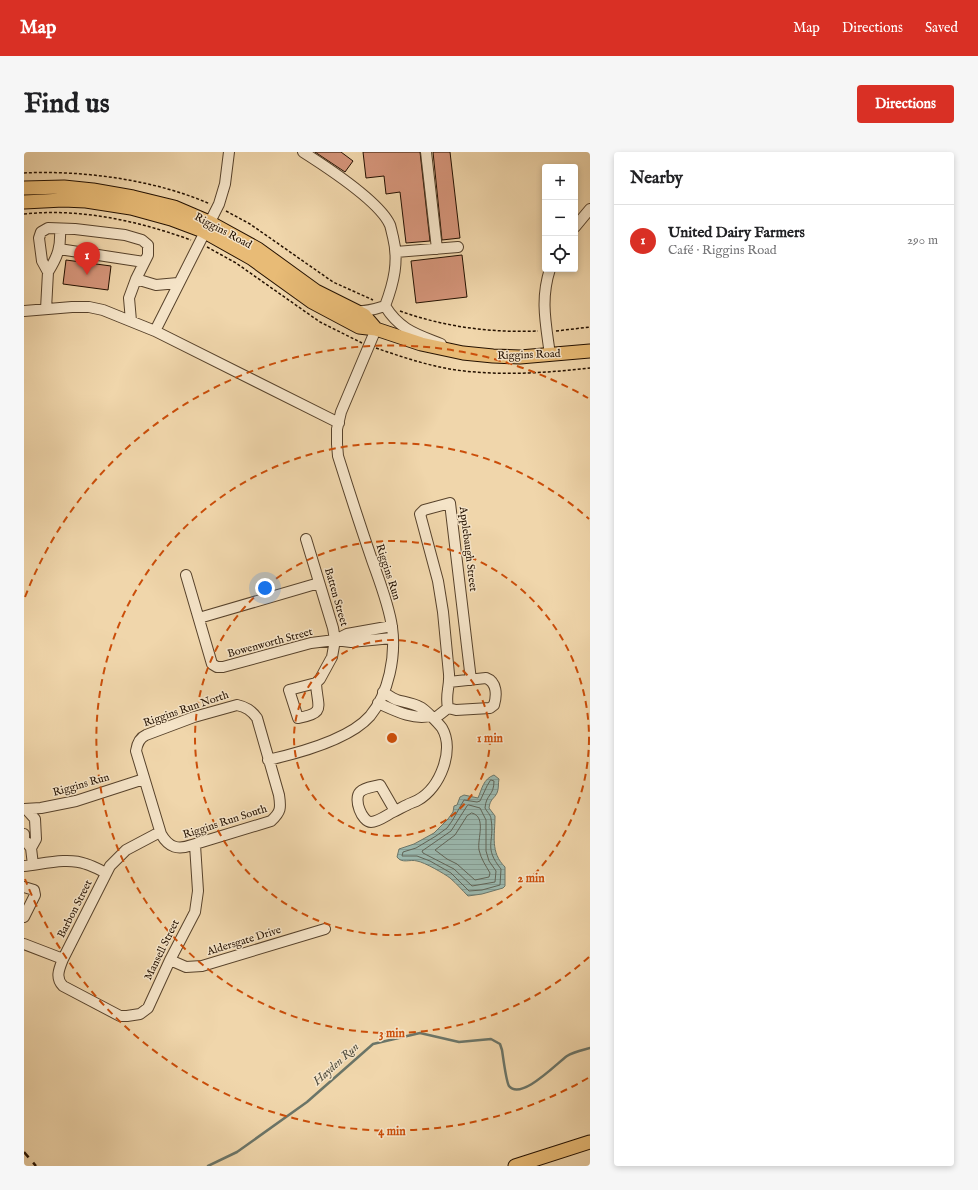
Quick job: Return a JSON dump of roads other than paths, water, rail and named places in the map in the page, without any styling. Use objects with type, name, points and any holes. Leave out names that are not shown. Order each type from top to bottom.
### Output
[{"type":"main road","name":"Riggins Road","points":[[24,188],[64,187],[93,190],[133,197],[174,207],[207,227],[312,302],[359,327],[376,329],[421,344],[463,353],[500,356],[550,355],[590,351]]},
{"type":"main road","name":"Riggins Road","points":[[24,202],[64,200],[86,201],[131,208],[207,227],[258,249],[316,291],[364,315],[376,329]]},
{"type":"main road","points":[[515,1166],[590,1142]]},
{"type":"street","points":[[155,331],[217,207],[225,184],[229,152]]},
{"type":"street","points":[[303,152],[356,190],[378,210],[390,224],[396,252],[396,261],[391,290],[385,306],[375,310],[355,311]]},
{"type":"street","points":[[426,152],[437,249]]},
{"type":"street","points":[[578,223],[590,209]]},
{"type":"street","points":[[48,272],[42,261],[40,238],[40,232],[48,228],[75,229],[126,235],[142,240],[148,245],[148,255],[136,279],[130,298],[131,321]]},
{"type":"street","points":[[46,309],[48,272],[56,260],[59,249],[60,229]]},
{"type":"street","points":[[396,252],[458,247]]},
{"type":"street","points":[[59,249],[144,262]]},
{"type":"street","points":[[549,272],[544,296],[550,355]]},
{"type":"street","points":[[136,279],[156,285],[178,283]]},
{"type":"street","points":[[385,306],[391,316],[402,327],[463,353]]},
{"type":"street","points":[[24,311],[89,307],[103,310],[155,331],[338,423]]},
{"type":"street","name":"Riggins Run","points":[[268,760],[299,753],[337,738],[354,729],[369,716],[378,703],[383,692],[391,664],[393,653],[392,626],[338,456],[337,444],[338,423],[341,412],[376,329]]},
{"type":"street","name":"Applebaugh Street","points":[[448,708],[446,700],[449,682],[444,620],[438,581],[420,514],[424,510],[450,503],[471,680]]},
{"type":"street","name":"Batten Street","points":[[306,539],[333,628],[335,640],[332,657],[320,679],[316,683]]},
{"type":"street","points":[[186,575],[199,618],[319,583]]},
{"type":"street","name":"Bowenworth Street","points":[[199,618],[212,664],[223,668],[311,643],[335,640],[351,642],[392,638]]},
{"type":"street","name":"Bowenworth Street","points":[[335,640],[346,634],[392,626]]},
{"type":"street","points":[[378,703],[403,714],[424,717],[432,717],[448,708],[456,710],[490,708],[494,705],[496,698],[494,685],[491,680],[486,678],[449,682]]},
{"type":"street","points":[[383,692],[395,699],[421,707],[443,729],[446,738],[447,750],[445,766],[439,778],[429,792],[419,800],[395,811]]},
{"type":"street","points":[[403,714],[406,702]]},
{"type":"street","name":"Riggins Run North","points":[[144,779],[136,752],[136,746],[142,737],[194,717],[237,705],[245,706],[253,712],[257,718],[268,760]]},
{"type":"street","name":"Riggins Run South","points":[[144,779],[164,841],[174,847],[182,848],[271,821],[278,815],[281,806],[279,795],[268,760]]},
{"type":"street","name":"Riggins Run","points":[[25,811],[76,801],[144,779]]},
{"type":"street","points":[[25,811],[35,819],[36,839],[31,848],[29,866],[76,862],[86,864],[106,873]]},
{"type":"street","name":"Barbon Street","points":[[96,1003],[59,982],[58,976],[63,959],[110,866],[126,850],[160,832]]},
{"type":"street","points":[[31,848],[24,839],[24,834],[36,833]]},
{"type":"street","name":"Mansell Street","points":[[96,1003],[120,1016],[140,1014],[148,1008],[170,960],[195,912],[198,891],[195,845]]},
{"type":"street","points":[[24,887],[34,890],[35,894],[24,918]]},
{"type":"street","name":"Aldersgate Drive","points":[[170,960],[186,967],[202,966],[325,929]]},
{"type":"street","points":[[24,944],[63,959]]},
{"type":"water","points":[[494,775],[499,779],[498,790],[490,803],[489,808],[495,816],[495,850],[497,856],[505,867],[505,886],[503,888],[468,896],[450,878],[434,868],[420,862],[404,861],[397,857],[399,849],[414,844],[434,833],[448,819],[460,797],[464,795],[478,798],[487,779]]},
{"type":"waterway","name":"Hayden Run","points":[[208,1166],[237,1152],[307,1102],[373,1044],[420,1033],[459,1042],[491,1039],[500,1044],[508,1083],[509,1086],[514,1089],[522,1089],[530,1085],[567,1056],[590,1048]]},
{"type":"railway","points":[[24,1152],[36,1166]]},
{"type":"place","name":"United Dairy Farmers","points":[[87,275]]}]
